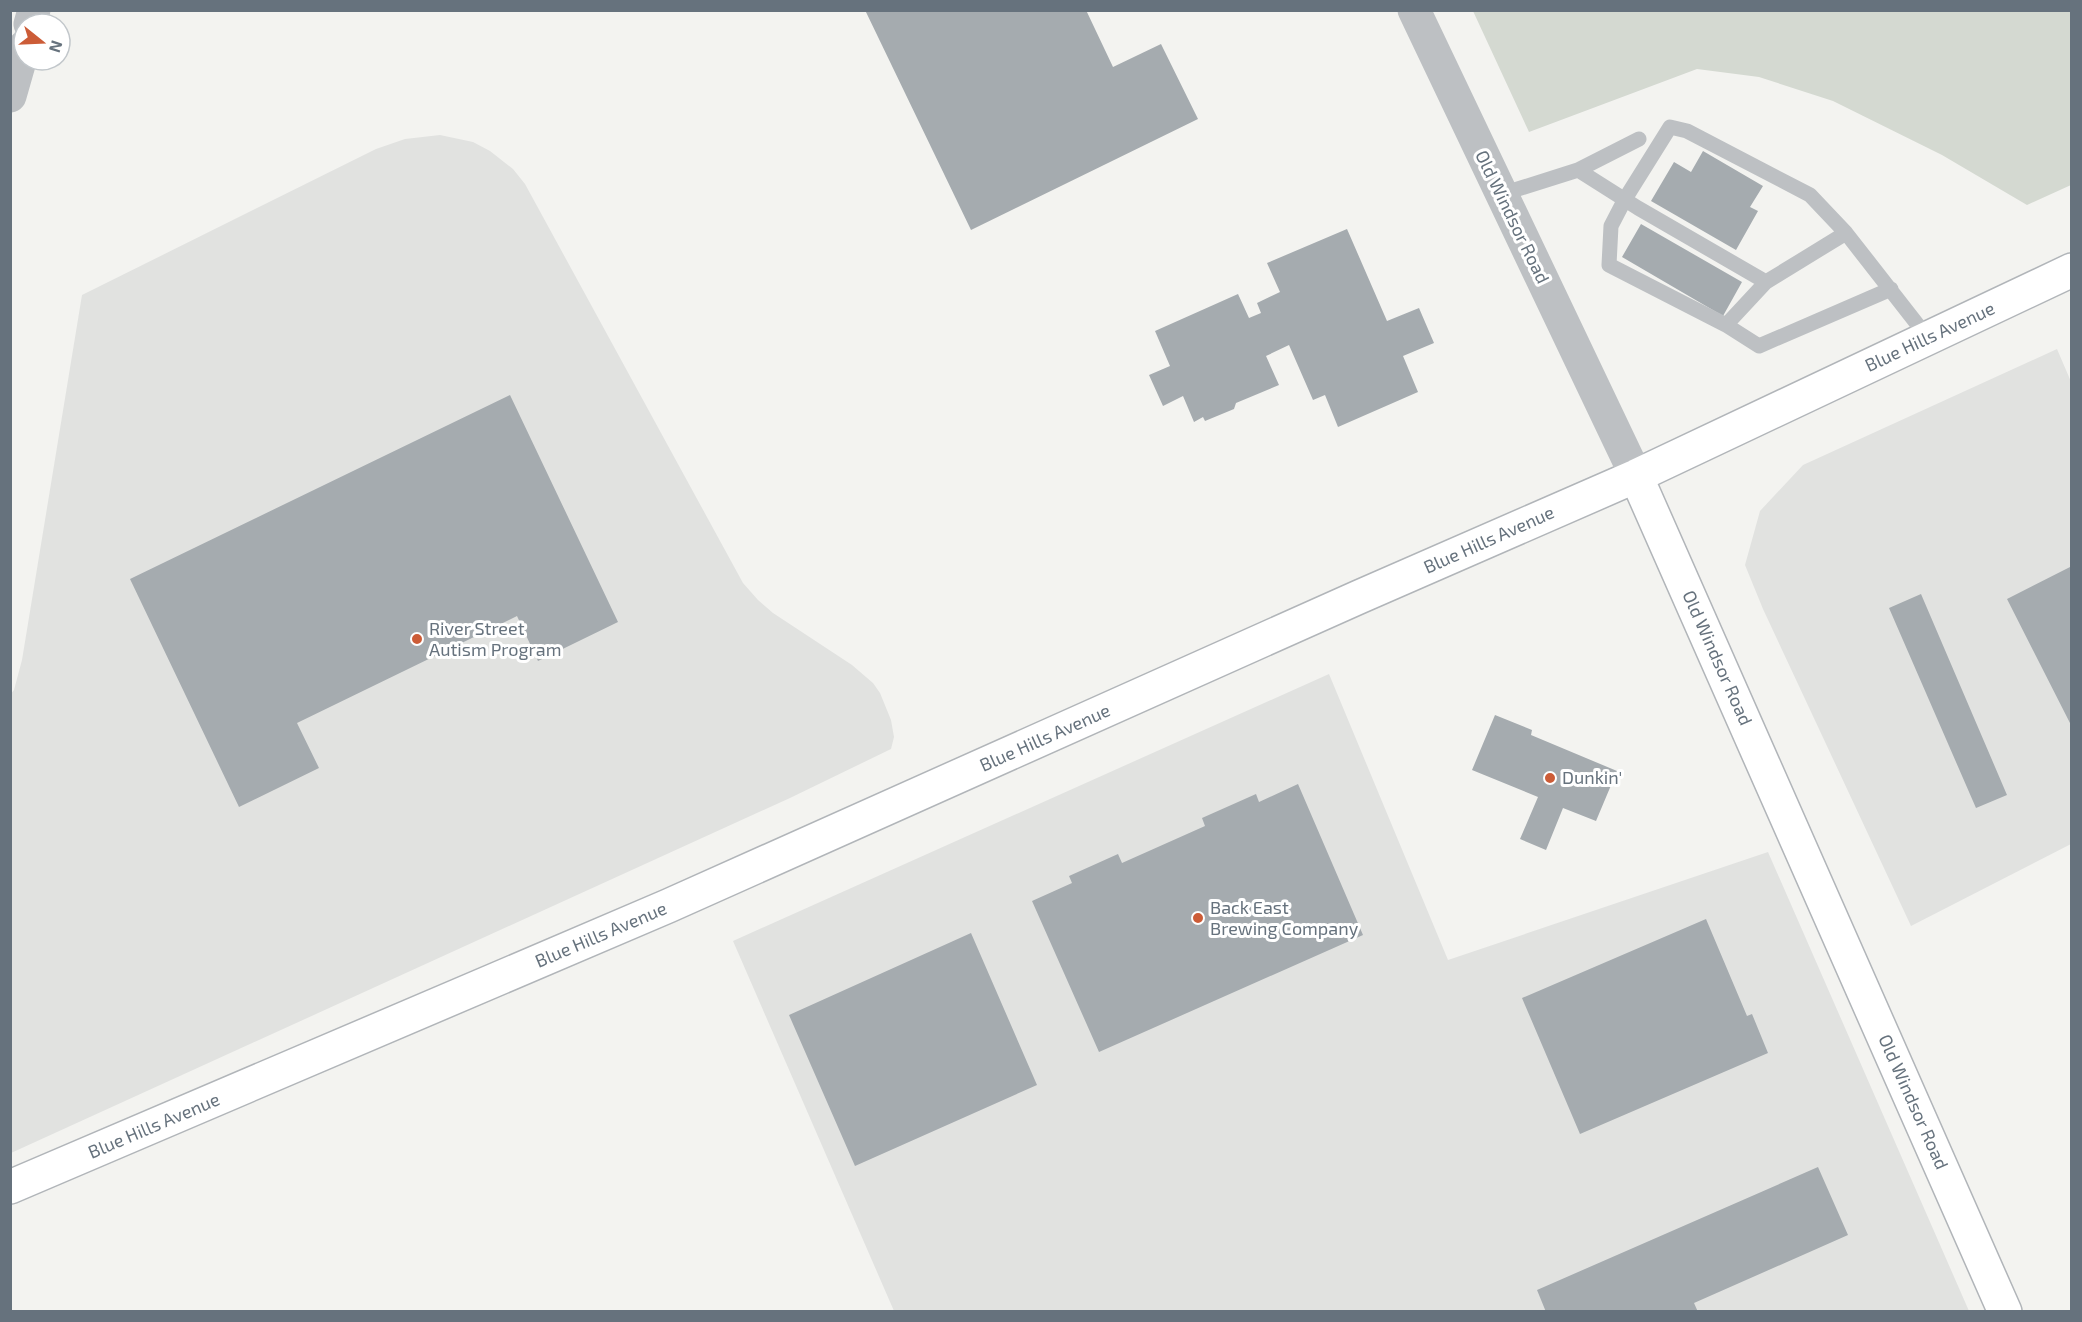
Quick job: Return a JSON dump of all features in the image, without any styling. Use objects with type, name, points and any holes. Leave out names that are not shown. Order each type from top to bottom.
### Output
[{"type":"main road","name":"Blue Hills Avenue","points":[[10,1187],[668,906],[1359,597],[1636,476],[2072,270]]},
{"type":"main road","name":"Old Windsor Road","points":[[1636,476],[2005,1311]]},
{"type":"street","name":"Old Windsor Road","points":[[1414,10],[1636,476]]},
{"type":"street","points":[[10,96],[17,72]]},
{"type":"lane","points":[[1891,289],[1759,346],[1726,325],[1609,265],[1611,226],[1670,127],[1687,131],[1810,195],[1846,233],[1891,289],[1928,338]]},
{"type":"lane","points":[[1502,194],[1578,170],[1639,139]]},
{"type":"lane","points":[[1578,170],[1766,282]]},
{"type":"lane","points":[[1726,325],[1766,282],[1846,233]]},
{"type":"shaded area","points":[[1473,11],[2071,11],[2071,185],[2027,205],[1942,155],[1833,101],[1759,77],[1697,69],[1529,132]]},
{"type":"shaded area","name":"River Street Autism Program","points":[[440,135],[473,142],[490,151],[513,169],[525,184],[743,583],[773,613],[852,665],[873,683],[880,693],[891,720],[894,737],[891,749],[790,798],[11,1153],[10,695],[14,690],[22,660],[82,295],[376,149],[405,139]]},
{"type":"shaded area","points":[[2057,349],[2072,384],[2071,844],[1911,926],[1763,609],[1745,565],[1760,511],[1803,465]]},
{"type":"shaded area","points":[[1329,674],[1448,960],[1768,852],[1969,1311],[894,1311],[733,941]]},
{"type":"building","points":[[865,10],[1086,10],[1113,67],[1161,44],[1198,119],[971,230]]},
{"type":"building","points":[[1703,151],[1763,186],[1750,207],[1758,211],[1736,250],[1651,201],[1674,162],[1691,172]]},
{"type":"building","points":[[1641,224],[1742,282],[1723,316],[1622,257]]},
{"type":"building","points":[[1347,229],[1387,321],[1419,308],[1434,343],[1403,356],[1418,392],[1338,427],[1325,395],[1313,400],[1289,345],[1266,356],[1279,385],[1236,403],[1234,409],[1205,421],[1203,417],[1194,422],[1183,396],[1163,406],[1149,375],[1170,366],[1155,331],[1238,294],[1249,318],[1261,313],[1257,303],[1280,292],[1267,263]]},
{"type":"building","points":[[510,395],[618,622],[538,661],[517,616],[297,723],[319,768],[239,807],[130,579]]},
{"type":"building","points":[[2072,566],[2072,727],[2007,599]]},
{"type":"building","points":[[1921,594],[2007,795],[1976,808],[1889,608]]},
{"type":"building","points":[[1495,715],[1532,730],[1531,735],[1617,771],[1596,821],[1563,808],[1546,850],[1520,839],[1538,797],[1472,770]]},
{"type":"building","name":"Back East Brewing Company","points":[[1298,784],[1363,935],[1099,1052],[1032,901],[1072,883],[1069,876],[1118,854],[1122,863],[1205,826],[1202,818],[1256,794],[1259,802]]},
{"type":"building","points":[[1706,919],[1747,1016],[1752,1014],[1768,1053],[1580,1134],[1522,998]]},
{"type":"building","points":[[971,933],[1037,1085],[855,1166],[789,1015]]},
{"type":"building","points":[[1818,1167],[1848,1235],[1694,1303],[1698,1312],[1546,1312],[1537,1290]]},
{"type":"place","name":"River Street Autism Program","points":[[417,639]]},
{"type":"place","name":"Dunkin'","points":[[1550,778]]},
{"type":"place","name":"Back East Brewing Company","points":[[1198,918]]}]
